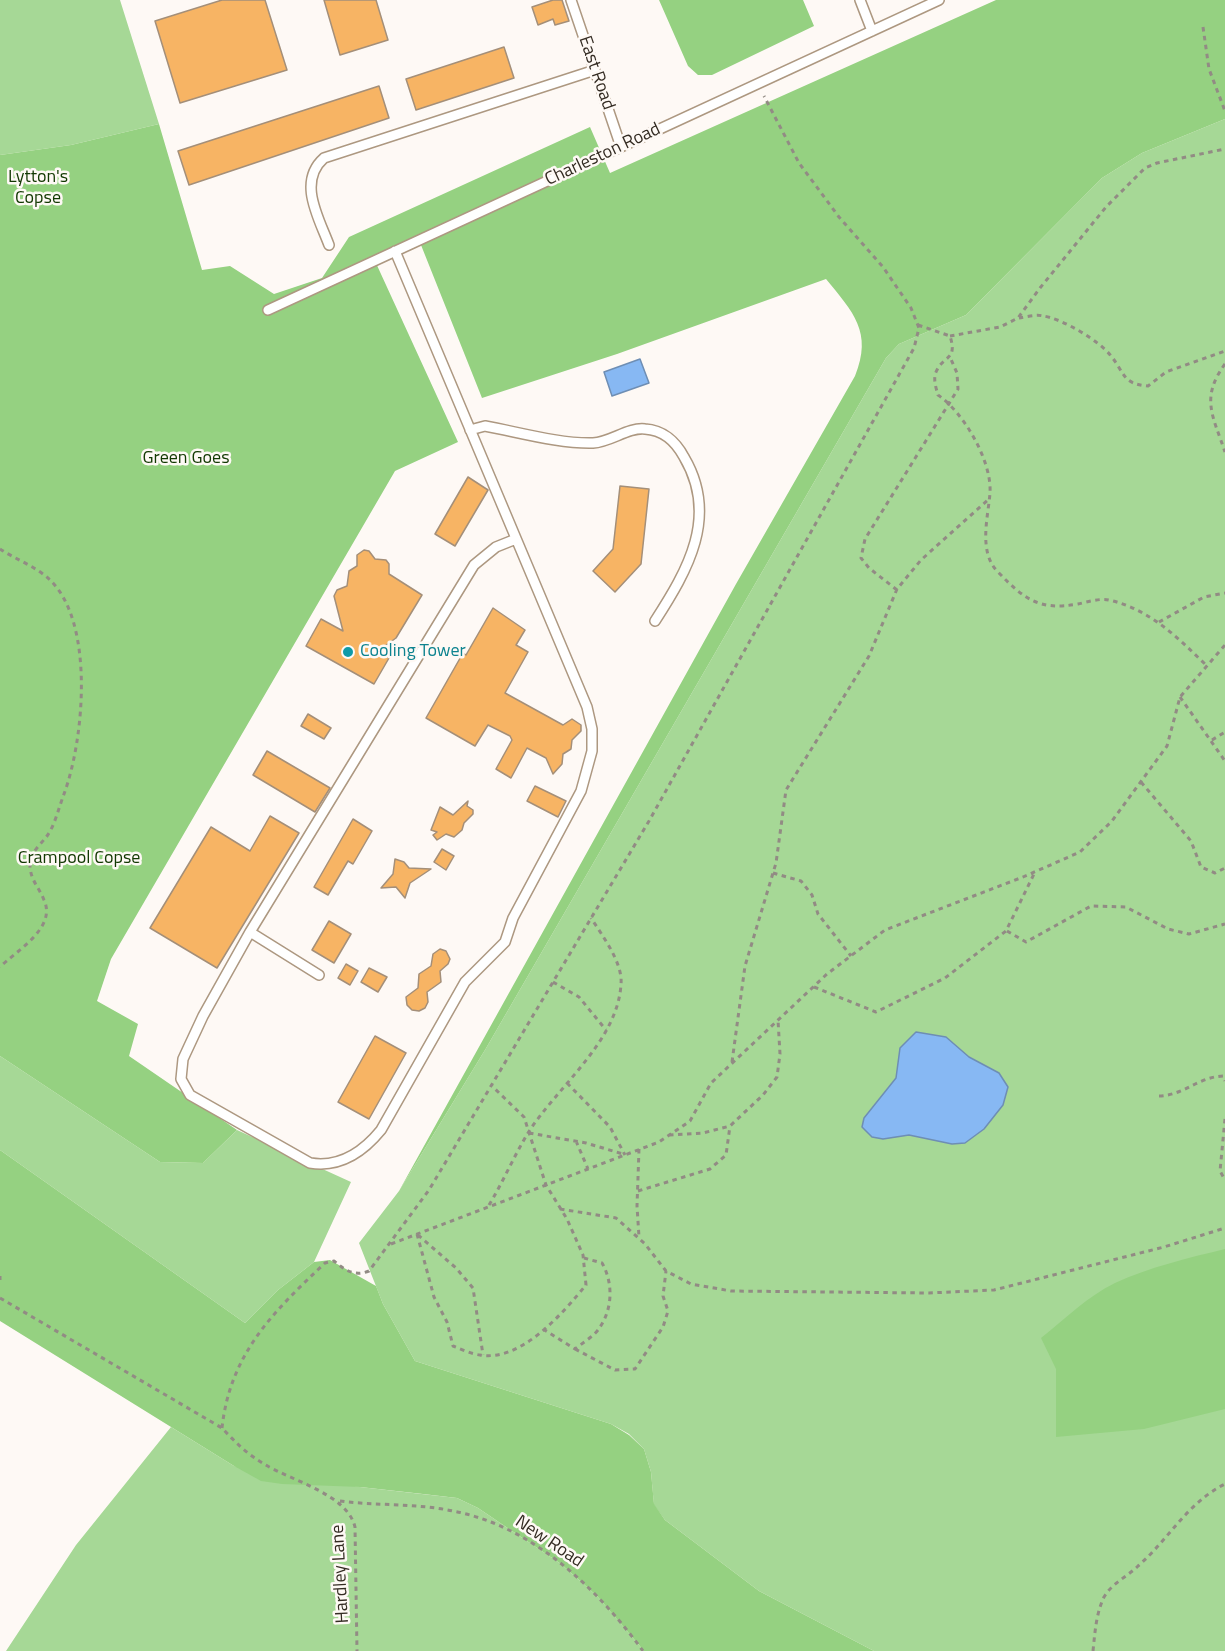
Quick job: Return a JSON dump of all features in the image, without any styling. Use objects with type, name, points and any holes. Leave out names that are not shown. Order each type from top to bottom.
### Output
[{"type":"lane","name":"East Road","points":[[571,0],[621,147]]},
{"type":"lane","points":[[860,0],[873,30]]},
{"type":"lane","name":"Charleston Road","points":[[267,310],[939,0]]},
{"type":"lane","points":[[329,245],[310,192],[312,176],[324,158],[595,70]]},
{"type":"lane","points":[[395,251],[587,707],[592,729],[590,765],[581,791],[513,918],[505,942],[465,982],[381,1130],[370,1144],[349,1158],[320,1165],[305,1161],[203,1103],[184,1088],[182,1070],[188,1047],[250,932],[474,565],[489,551],[516,539]]},
{"type":"lane","points":[[470,430],[485,426],[591,443],[645,428],[662,433],[672,440],[697,482],[699,522],[693,553],[655,621]]},
{"type":"lane","points":[[250,932],[320,975]]},
{"type":"path","points":[[1203,27],[1209,69],[1225,111]]},
{"type":"path","points":[[222,1428],[225,1404],[237,1366],[258,1336],[308,1278],[330,1260],[352,1272],[369,1271],[429,1190],[649,821],[914,348],[918,337],[918,325],[911,308],[883,267],[838,217],[799,163],[758,84]]},
{"type":"path","points":[[1018,318],[1107,207],[1145,168],[1157,163],[1225,149]]},
{"type":"path","points":[[918,325],[950,336],[1000,327],[1018,318],[1042,315],[1082,332],[1111,355],[1120,372],[1134,385],[1148,386],[1166,372],[1225,351]]},
{"type":"path","points":[[950,336],[954,347],[950,357],[936,371],[934,382],[938,396],[950,404],[970,429],[988,471],[987,551],[995,570],[1031,602],[1052,606],[1106,599],[1142,611],[1158,622],[1207,666]]},
{"type":"path","points":[[897,590],[869,568],[861,558],[865,539],[958,389],[957,373],[950,357]]},
{"type":"path","points":[[1225,364],[1213,381],[1210,405],[1225,452]]},
{"type":"path","points":[[732,1064],[745,966],[773,873],[786,790],[869,656],[897,590],[921,560],[989,500]]},
{"type":"path","points":[[0,549],[50,579],[64,597],[75,629],[83,699],[75,759],[65,791],[48,835],[38,845],[30,862],[33,884],[45,901],[45,920],[35,938],[0,967]]},
{"type":"path","points":[[1158,622],[1204,597],[1225,593]]},
{"type":"path","points":[[391,1244],[626,1155],[669,1135],[690,1121],[711,1083],[813,987],[885,930],[1035,872],[1080,852],[1112,821],[1167,746],[1180,697],[1225,645]]},
{"type":"path","points":[[1180,697],[1225,761]]},
{"type":"path","points":[[1212,740],[1225,732]]},
{"type":"path","points":[[1141,782],[1191,841],[1201,867],[1215,873],[1225,868]]},
{"type":"path","points":[[813,987],[876,1012],[945,978],[1006,931],[1035,872]]},
{"type":"path","points":[[773,873],[801,881],[812,895],[818,914],[850,956]]},
{"type":"path","points":[[1006,931],[1026,942],[1092,906],[1126,908],[1168,929],[1189,934],[1225,924]]},
{"type":"path","points":[[488,1207],[529,1133],[606,1030],[622,982],[611,949],[591,918]]},
{"type":"path","points":[[553,982],[579,997],[606,1030]]},
{"type":"path","points":[[669,1135],[703,1133],[730,1126],[763,1095],[777,1077],[780,1054],[778,1020]]},
{"type":"path","points":[[1159,1096],[1175,1096],[1208,1077],[1223,1076],[1225,1081]]},
{"type":"path","points":[[567,1083],[610,1127],[626,1155]]},
{"type":"path","points":[[417,1234],[434,1297],[447,1322],[453,1346],[483,1355],[515,1352],[566,1310],[586,1285],[584,1258],[546,1185],[524,1117],[491,1085]]},
{"type":"path","points":[[1225,1119],[1220,1171],[1225,1180]]},
{"type":"path","points":[[638,1191],[710,1169],[726,1155],[730,1126]]},
{"type":"path","points":[[529,1133],[626,1155]]},
{"type":"path","points":[[576,1142],[588,1169]]},
{"type":"path","points":[[639,1149],[639,1239]]},
{"type":"path","points":[[560,1209],[616,1218],[639,1239],[666,1271],[691,1284],[731,1291],[929,1293],[994,1290],[1164,1247],[1225,1228]]},
{"type":"path","points":[[417,1234],[456,1268],[473,1288],[483,1355]]},
{"type":"path","points":[[575,1349],[600,1328],[609,1304],[610,1278],[602,1263],[584,1258]]},
{"type":"path","points":[[543,1329],[615,1370],[635,1369],[663,1327],[668,1311],[663,1296],[666,1271]]},
{"type":"path","points":[[0,1298],[222,1428],[246,1452],[263,1464],[338,1501]]},
{"type":"path","points":[[1093,1651],[1096,1618],[1105,1595],[1120,1579],[1138,1567],[1191,1507],[1225,1484]]},
{"type":"path","name":"New Road","points":[[338,1501],[453,1510],[496,1524],[519,1535],[561,1564],[597,1596],[643,1651]]},
{"type":"path","name":"Hardley Lane","points":[[338,1501],[353,1517],[355,1527],[357,1651]]},
{"type":"green space","points":[[0,0],[120,0],[159,124],[71,145],[0,155]]},
{"type":"green space","points":[[659,0],[803,0],[814,26],[712,75],[698,75],[688,66]]},
{"type":"green space","points":[[996,0],[1225,0],[1225,119],[1142,153],[1102,178],[966,315],[899,344],[886,358],[485,1050],[399,1191],[736,584],[855,376],[860,361],[861,335],[852,313],[826,279],[617,354],[482,398],[419,240],[375,261],[458,442],[395,471],[111,959],[97,1001],[138,1024],[129,1056],[237,1130],[203,1163],[160,1162],[0,1056],[0,155],[71,145],[159,124],[202,270],[230,266],[274,294],[322,278],[349,237],[590,127],[610,173]]},
{"type":"green space","points":[[1225,119],[1225,1651],[874,1651],[759,1591],[665,1520],[654,1505],[651,1472],[644,1449],[629,1434],[611,1424],[415,1361],[383,1304],[359,1243],[399,1191],[485,1050],[886,358],[899,344],[966,315],[1102,178],[1142,153]]},
{"type":"green space","points":[[0,1056],[160,1162],[203,1163],[237,1130],[351,1182],[314,1262],[278,1290],[245,1323],[0,1150]]},
{"type":"green space","points":[[0,1150],[245,1323],[278,1290],[314,1262],[330,1260],[376,1286],[383,1304],[415,1361],[611,1424],[629,1435],[644,1449],[651,1472],[654,1504],[665,1520],[759,1591],[874,1651],[644,1651],[597,1596],[561,1564],[478,1508],[457,1498],[360,1487],[261,1481],[234,1466],[0,1321]]},
{"type":"green space","points":[[1225,1249],[1225,1409],[1144,1429],[1056,1437],[1056,1369],[1041,1338],[1086,1301],[1115,1283],[1183,1259]]},
{"type":"green space","points":[[171,1427],[234,1466],[360,1487],[457,1498],[478,1508],[561,1564],[597,1596],[644,1651],[6,1651],[76,1545]]},
{"type":"water","points":[[640,359],[649,383],[612,396],[604,372]]},
{"type":"water","points":[[916,1032],[946,1037],[969,1057],[999,1073],[1008,1087],[1003,1105],[984,1129],[965,1143],[952,1144],[909,1135],[883,1139],[872,1137],[862,1127],[864,1118],[896,1078],[900,1048]]},
{"type":"building","points":[[222,0],[265,0],[287,70],[180,103],[155,21]]},
{"type":"building","points":[[324,0],[376,0],[388,40],[340,55]]},
{"type":"building","points":[[553,0],[562,0],[569,21],[555,25],[553,19],[538,25],[532,7]]},
{"type":"building","points":[[504,47],[514,78],[416,110],[406,79]]},
{"type":"building","points":[[379,86],[389,118],[189,185],[178,151]]},
{"type":"building","points":[[468,477],[488,490],[455,546],[435,534]]},
{"type":"building","points":[[620,486],[649,489],[641,564],[615,592],[593,571],[613,549]]},
{"type":"building","points":[[364,550],[369,551],[375,559],[386,560],[389,564],[389,574],[422,595],[396,638],[378,651],[389,658],[374,684],[306,646],[321,619],[343,631],[334,596],[337,590],[347,586],[349,571],[357,566],[357,555]]},
{"type":"building","points":[[493,608],[525,630],[516,645],[528,652],[505,693],[563,725],[572,719],[581,725],[581,731],[572,740],[571,749],[563,754],[562,764],[553,774],[546,758],[527,748],[511,778],[496,769],[512,740],[510,736],[488,725],[475,746],[426,718],[463,653],[466,655]]},
{"type":"building","points":[[308,714],[331,728],[324,739],[301,726]]},
{"type":"building","points":[[267,751],[330,788],[315,812],[253,775]]},
{"type":"building","points":[[535,786],[566,801],[558,817],[527,801]]},
{"type":"building","points":[[468,801],[467,806],[473,810],[473,814],[464,823],[462,830],[454,837],[446,834],[437,840],[433,835],[437,832],[431,830],[440,807],[453,815]]},
{"type":"building","points":[[270,816],[299,833],[217,968],[150,928],[211,827],[250,851]]},
{"type":"building","points":[[353,819],[372,831],[353,864],[348,861],[328,895],[314,887]]},
{"type":"building","points":[[442,849],[454,856],[446,870],[434,862]]},
{"type":"building","points":[[395,859],[404,862],[409,868],[431,869],[410,883],[405,898],[396,887],[381,888],[393,874]]},
{"type":"building","points":[[329,921],[351,934],[334,963],[312,950]]},
{"type":"building","points":[[440,949],[446,951],[450,959],[440,971],[441,982],[427,992],[428,1002],[425,1008],[419,1011],[412,1010],[407,1005],[406,997],[418,988],[419,974],[431,966],[433,954]]},
{"type":"building","points":[[346,964],[358,971],[350,985],[338,978]]},
{"type":"building","points":[[369,968],[387,977],[378,992],[361,982]]},
{"type":"building","points":[[375,1036],[406,1053],[369,1119],[338,1102]]},
{"type":"place","name":"Cooling Tower","points":[[348,652]]},
{"type":"park label","name":"Lytton's Copse","points":[[38,188]]},
{"type":"park label","name":"Green Goes","points":[[186,459]]},
{"type":"park label","name":"Crampool Copse","points":[[79,859]]}]
